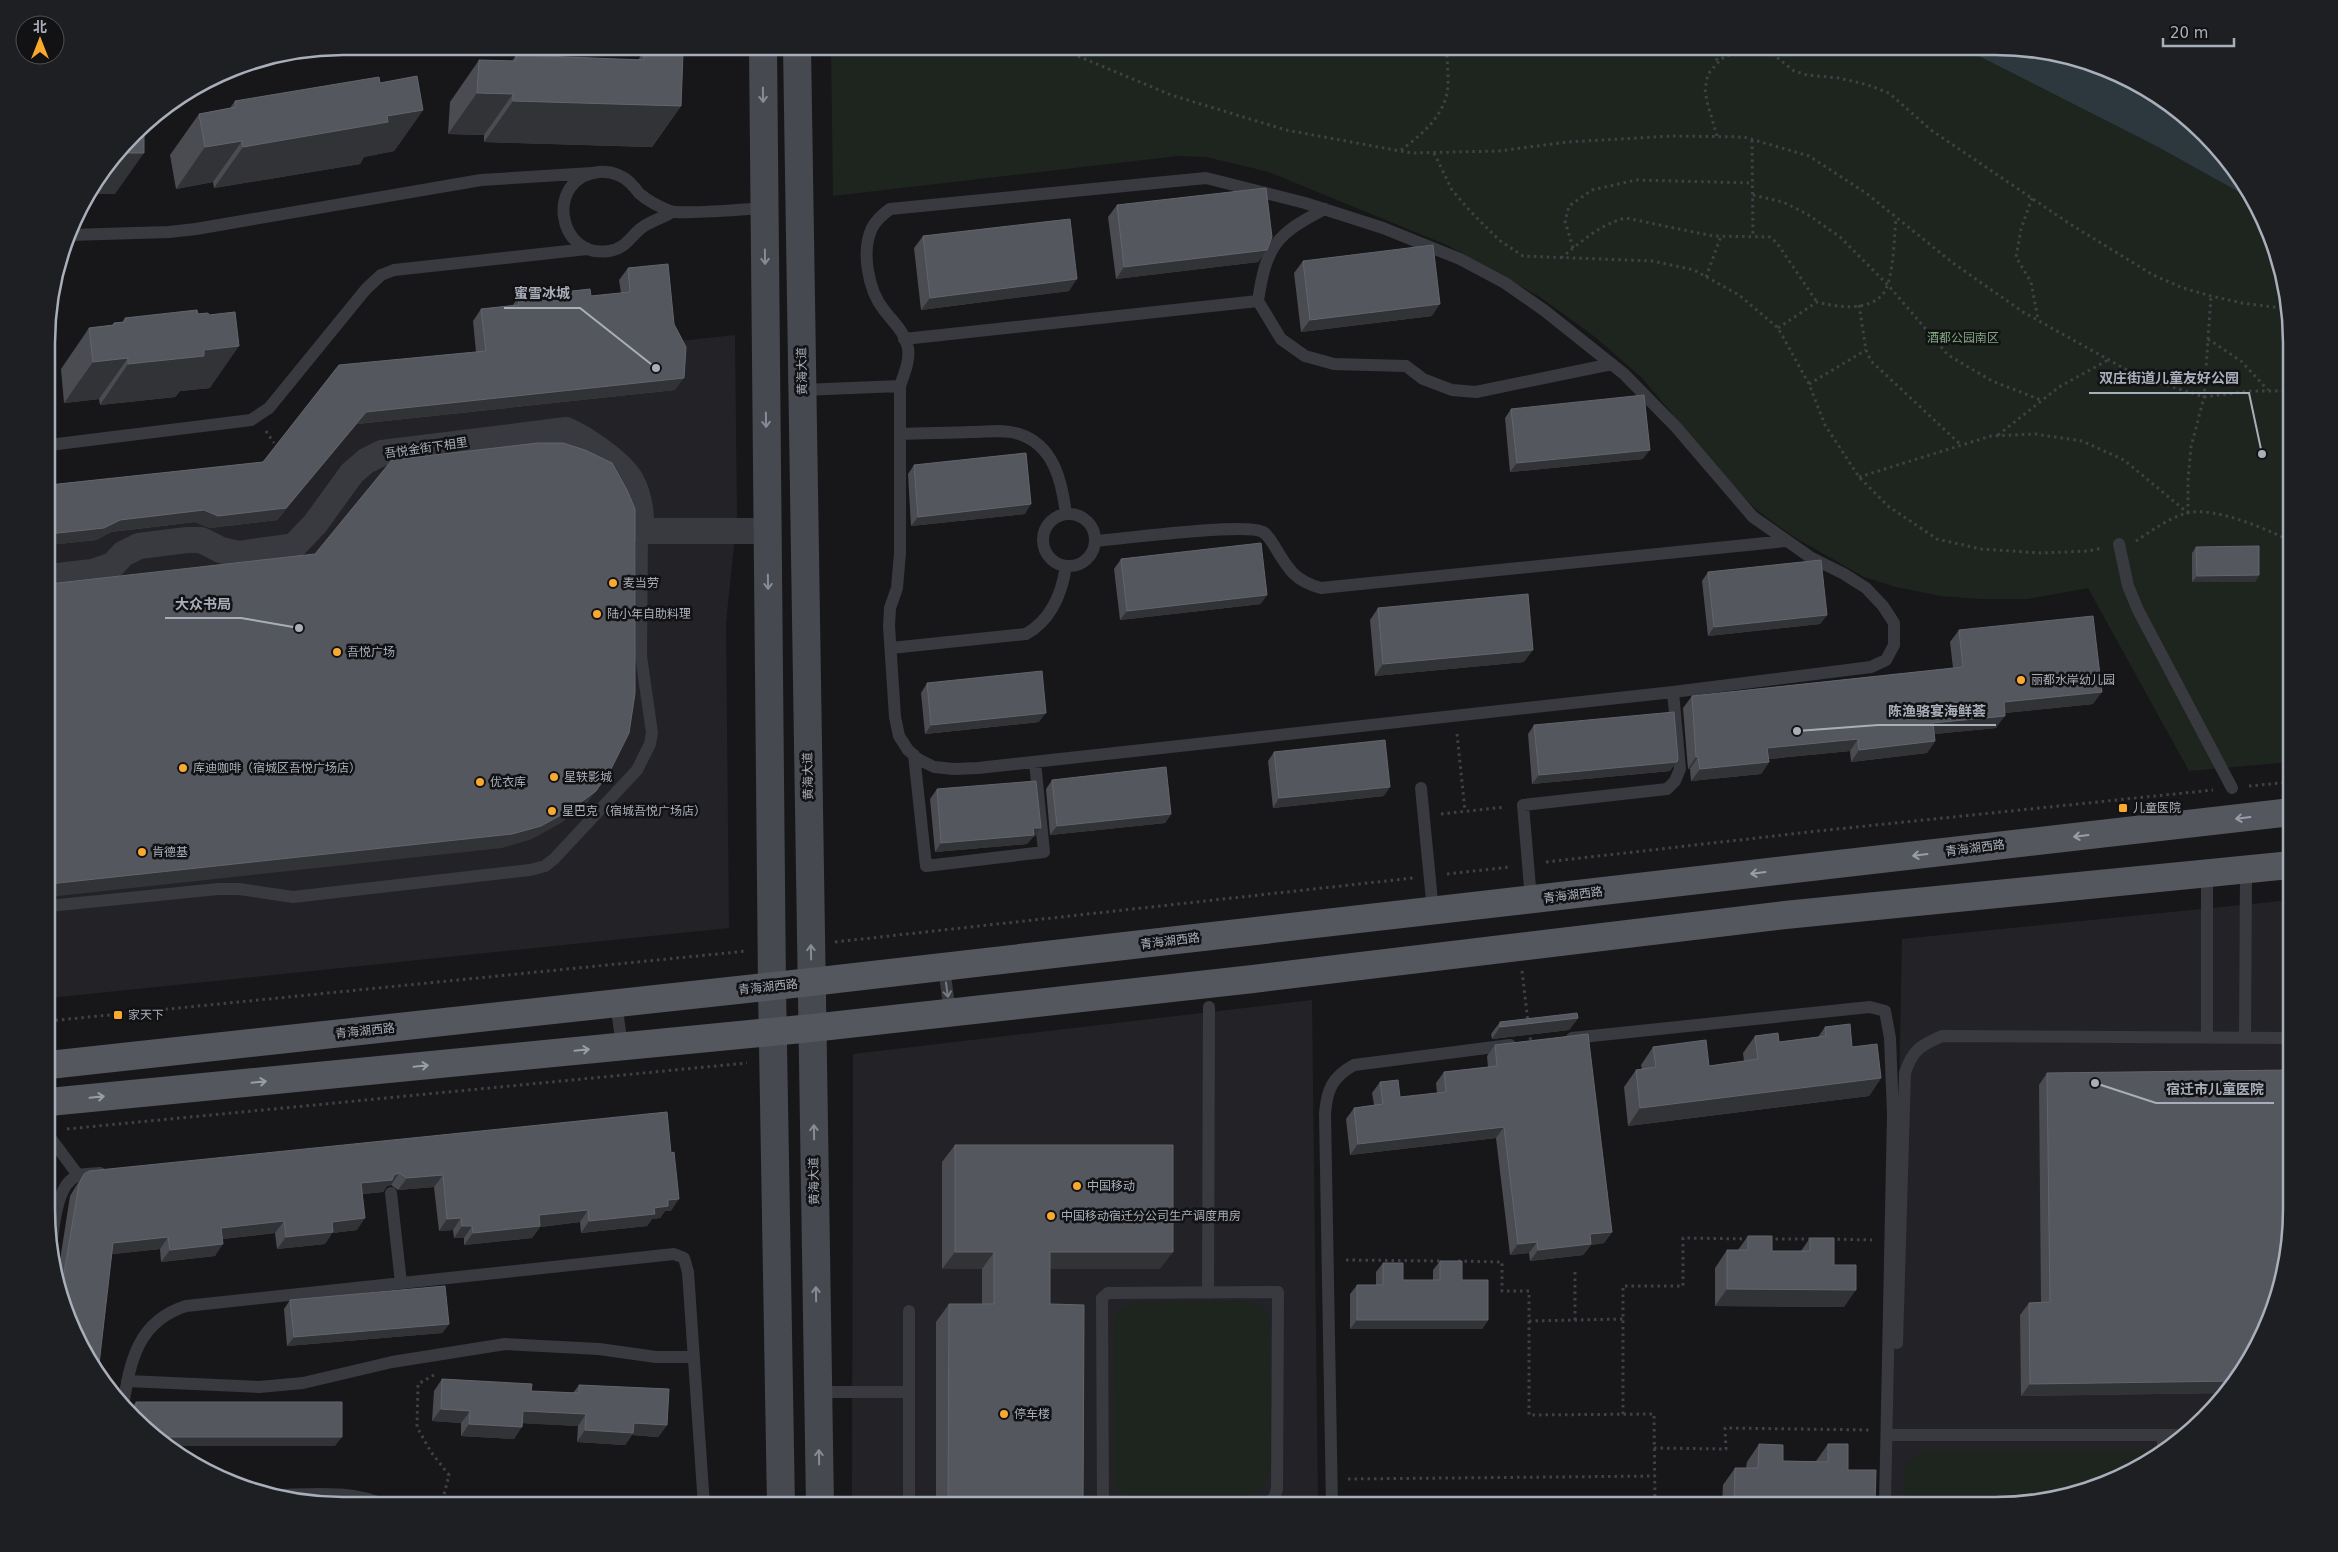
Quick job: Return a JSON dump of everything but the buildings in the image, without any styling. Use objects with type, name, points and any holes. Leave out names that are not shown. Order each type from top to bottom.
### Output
[{"type":"main road","name":"青海湖西路","points":[[55,1064],[944,967],[2283,813]]},
{"type":"main road","points":[[55,1101],[812,1028],[1785,916],[2283,866]]},
{"type":"street","points":[[763,55],[771,949],[781,1497]]},
{"type":"street","name":"黄海大道","points":[[797,55],[820,1497]]},
{"type":"street","name":"吾悦金街下相里","points":[[55,575],[92,572],[113,565],[123,554],[139,546],[187,540],[201,540],[221,550],[238,554],[294,546],[315,524],[352,473],[366,461],[382,453],[566,430],[582,437],[608,457],[632,481],[640,505],[642,531]]},
{"type":"street","points":[[642,531],[767,531]]},
{"type":"lane","points":[[76,236],[196,229],[480,180],[592,173],[613,173],[623,177],[632,184],[639,194],[672,212]]},
{"type":"lane","points":[[592,173],[583,177],[571,187],[563,205],[563,215],[566,230],[576,241],[587,249],[598,252],[620,248],[629,242],[639,229],[672,212],[764,208]]},
{"type":"lane","points":[[1206,178],[1259,190],[1325,209],[1382,228],[1460,259],[1513,289],[1545,311],[1612,364],[1676,427],[1753,517],[1810,557],[1844,574],[1866,588],[1883,606],[1894,624],[1894,645],[1886,660],[1871,667],[1673,692],[954,770],[934,767],[914,755],[908,750],[899,736],[895,717],[890,608],[896,588],[900,553],[900,386],[908,362],[908,348],[898,326],[882,308],[872,286],[867,256],[872,227],[890,209],[1206,178]]},
{"type":"lane","points":[[1325,209],[1298,223],[1284,233],[1271,249],[1262,273],[1258,301],[1281,339],[1305,356],[1334,364],[1406,366],[1423,379],[1452,390],[1476,392],[1612,364]]},
{"type":"lane","points":[[55,444],[251,420],[269,408],[366,289],[382,275],[394,270],[587,249]]},
{"type":"lane","points":[[904,339],[1258,301]]},
{"type":"lane","points":[[802,390],[900,386]]},
{"type":"lane","points":[[900,434],[1018,433],[1037,443],[1052,460],[1063,486],[1066,514]]},
{"type":"lane","points":[[1066,514],[1075,515],[1090,525],[1095,542],[1088,557],[1082,562],[1066,566],[1058,564],[1045,552],[1043,536],[1051,521],[1066,514]]},
{"type":"lane","points":[[1095,542],[1213,530],[1245,529],[1262,531],[1270,538],[1289,570],[1305,584],[1321,588],[1786,541]]},
{"type":"lane","points":[[55,905],[218,889],[239,889],[293,897],[530,870],[545,866],[564,849],[637,770],[650,744],[652,733],[642,656],[642,531]]},
{"type":"lane","points":[[2119,544],[2128,586],[2138,610],[2232,788]]},
{"type":"lane","points":[[891,648],[1026,634],[1037,628],[1049,614],[1058,597],[1066,566]]},
{"type":"lane","points":[[1531,899],[1523,805],[1667,789],[1675,781],[1680,770],[1673,692]]},
{"type":"lane","points":[[914,755],[926,866],[1044,852],[1035,762]]},
{"type":"lane","points":[[1420,788],[1433,911]]},
{"type":"lane","points":[[2245,1038],[2246,871]]},
{"type":"lane","points":[[2207,875],[2207,1038]]},
{"type":"lane","points":[[944,967],[950,1013]]},
{"type":"lane","points":[[616,1003],[622,1046]]},
{"type":"lane","points":[[1208,1293],[1209,1006]]},
{"type":"lane","points":[[1558,1039],[1870,1006],[1885,1011],[1890,1038],[1893,1114],[1890,1240],[1892,1497]]},
{"type":"lane","points":[[1885,1497],[1890,1433],[1905,1073],[1910,1059],[1918,1047],[1942,1036],[2283,1038]]},
{"type":"lane","points":[[1332,1497],[1325,1113],[1327,1094],[1331,1083],[1342,1072],[1354,1065],[1531,1042]]},
{"type":"lane","points":[[55,1144],[78,1175]]},
{"type":"lane","points":[[56,1221],[61,1192],[68,1182],[78,1175],[118,1171]]},
{"type":"lane","points":[[391,1193],[401,1283]]},
{"type":"lane","points":[[125,1396],[135,1352],[144,1337],[156,1321],[169,1311],[186,1306],[674,1254],[684,1258],[688,1272],[703,1497]]},
{"type":"lane","points":[[1103,1497],[1102,1298],[1108,1293],[1278,1292],[1277,1489],[1274,1497]]},
{"type":"lane","points":[[909,1311],[909,1497]]},
{"type":"lane","points":[[127,1381],[260,1387],[303,1382],[445,1352],[505,1344],[599,1349],[656,1357],[694,1357]]},
{"type":"lane","points":[[818,1392],[909,1392]]},
{"type":"lane","points":[[1890,1433],[2172,1435]]},
{"type":"lane","points":[[2163,1435],[2163,1442]]},
{"type":"lane","points":[[304,1495],[346,1494],[364,1497]]},
{"type":"path","points":[[1076,55],[1180,98],[1286,130],[1400,151],[1499,151],[1567,142],[1672,136],[1744,137],[1809,156],[1866,193],[1953,263],[2038,320],[2136,375],[2204,398],[2268,390],[2283,391]]},
{"type":"path","points":[[1400,151],[1420,136],[1434,120],[1447,94],[1447,55]]},
{"type":"path","points":[[1715,55],[1718,63]]},
{"type":"path","points":[[1717,136],[1705,89],[1708,74],[1718,63],[1731,55]]},
{"type":"path","points":[[1774,55],[1794,70],[1807,75],[1840,78],[1868,85],[1889,93],[1931,130],[2070,224],[2153,275],[2183,288],[2211,296],[2242,303],[2281,308]]},
{"type":"path","points":[[1752,140],[1754,236]]},
{"type":"path","points":[[1434,152],[1452,190],[1499,240],[1523,256],[1653,261],[1694,270],[1739,295],[1778,328],[1809,384],[1825,425],[1859,477],[1888,506],[1937,539],[1981,549],[2041,553],[2088,551],[2136,541],[2158,526],[2188,513],[2222,514],[2283,538]]},
{"type":"path","points":[[1573,248],[1565,221],[1569,206],[1592,190],[1636,180],[1752,183]]},
{"type":"path","points":[[1753,194],[1782,202],[1807,214],[1840,237],[1888,285],[1948,355],[1992,381],[2041,400]]},
{"type":"path","points":[[2032,198],[2021,229],[2016,257],[2031,282],[2038,320]]},
{"type":"path","points":[[1560,258],[1612,221],[1626,218],[1721,236],[1770,237],[1777,243],[1817,302],[1846,308],[1868,303],[1883,295],[1888,285],[1896,217]]},
{"type":"path","points":[[1706,277],[1721,236]]},
{"type":"path","points":[[2188,513],[2191,446],[2204,398],[2211,296]]},
{"type":"path","points":[[1778,328],[1817,302]]},
{"type":"path","points":[[1859,305],[1866,350],[1870,361],[1961,445]]},
{"type":"path","points":[[2208,339],[2241,360],[2268,390]]},
{"type":"path","points":[[1809,384],[1866,350]]},
{"type":"path","points":[[1998,436],[2059,387],[2109,360]]},
{"type":"path","points":[[1859,477],[1961,445],[1998,436],[2035,434],[2082,441],[2124,460],[2188,513]]},
{"type":"path","points":[[1456,716],[1465,812]]},
{"type":"path","points":[[810,945],[1818,831],[2283,783]]},
{"type":"path","points":[[1424,816],[1523,805]]},
{"type":"path","points":[[55,1020],[771,949]]},
{"type":"path","points":[[1522,968],[1531,1042]]},
{"type":"path","points":[[1623,1414],[1623,1286],[1683,1286],[1683,1238],[1752,1239]]},
{"type":"path","points":[[1762,1239],[1890,1240]]},
{"type":"path","points":[[1328,1260],[1444,1261]]},
{"type":"path","points":[[1453,1261],[1502,1262],[1502,1292],[1529,1292],[1529,1416],[1654,1414],[1655,1497]]},
{"type":"path","points":[[1575,1272],[1575,1320]]},
{"type":"path","points":[[1529,1321],[1623,1319]]},
{"type":"path","points":[[443,1497],[449,1475],[431,1452],[417,1427],[418,1384],[434,1376],[445,1352]]},
{"type":"path","points":[[1654,1448],[1726,1449],[1725,1428],[1890,1433]]},
{"type":"path","points":[[1331,1479],[1655,1476]]},
{"type":"shaded area","points":[[1977,55],[2032,57],[2087,70],[2122,85],[2155,104],[2199,139],[2240,193],[2158,147]]},
{"type":"shaded area","points":[[735,335],[737,516],[726,623],[729,928],[55,997],[55,494],[254,474],[402,371]]},
{"type":"shaded area","points":[[2283,901],[2283,1209],[2281,1246],[2274,1279],[2259,1323],[2234,1369],[2199,1413],[2170,1437],[2139,1458],[2087,1482],[2032,1495],[1891,1497],[1902,939]]},
{"type":"shaded area","points":[[1312,1000],[1318,1497],[852,1497],[853,1054]]},
{"type":"green space","name":"酒都公园南区","points":[[831,55],[1977,55],[2158,147],[2240,193],[2261,233],[2273,269],[2281,306],[2283,343],[2283,763],[2189,771],[2088,588],[2028,599],[1981,599],[1941,596],[1896,587],[1864,577],[1794,537],[1758,511],[1731,484],[1642,378],[1595,337],[1540,297],[1449,246],[1269,172],[1206,157],[1178,156],[833,196]]},
{"type":"green space","points":[[1245,1301],[1260,1306],[1270,1321],[1271,1467],[1265,1482],[1259,1490],[1245,1496],[1129,1496],[1125,1494],[1118,1487],[1115,1473],[1114,1319],[1117,1312],[1133,1302]]},
{"type":"green space","points":[[1924,1450],[2146,1450],[2146,1454],[2139,1458],[2105,1475],[2069,1487],[2032,1495],[1904,1497],[1905,1465]]},
{"type":"place","name":"蜜雪冰城","points":[[656,368]]},
{"type":"place","name":"双庄街道儿童友好公园","points":[[2262,454]]},
{"type":"place","name":"麦当劳","points":[[613,583]]},
{"type":"place","name":"陆小年自助料理","points":[[597,614]]},
{"type":"place","name":"大众书局","points":[[299,628]]},
{"type":"place","name":"吾悦广场","points":[[337,652]]},
{"type":"place","name":"丽都水岸幼儿园","points":[[2021,680]]},
{"type":"place","name":"陈渔骆宴海鲜荟","points":[[1797,731]]},
{"type":"place","name":"库迪咖啡（宿城区吾悦广场店）","points":[[183,768]]},
{"type":"place","name":"星轶影城","points":[[554,777]]},
{"type":"place","name":"优衣库","points":[[480,782]]},
{"type":"place","name":"儿童医院","points":[[2123,808]]},
{"type":"place","name":"星巴克（宿城吾悦广场店）","points":[[552,811]]},
{"type":"place","name":"肯德基","points":[[142,852]]},
{"type":"place","name":"家天下","points":[[118,1015]]},
{"type":"place","name":"宿迁市儿童医院","points":[[2095,1083]]},
{"type":"place","name":"中国移动","points":[[1077,1186]]},
{"type":"place","name":"中国移动宿迁分公司生产调度用房","points":[[1051,1216]]},
{"type":"place","name":"停车楼","points":[[1004,1414]]}]
